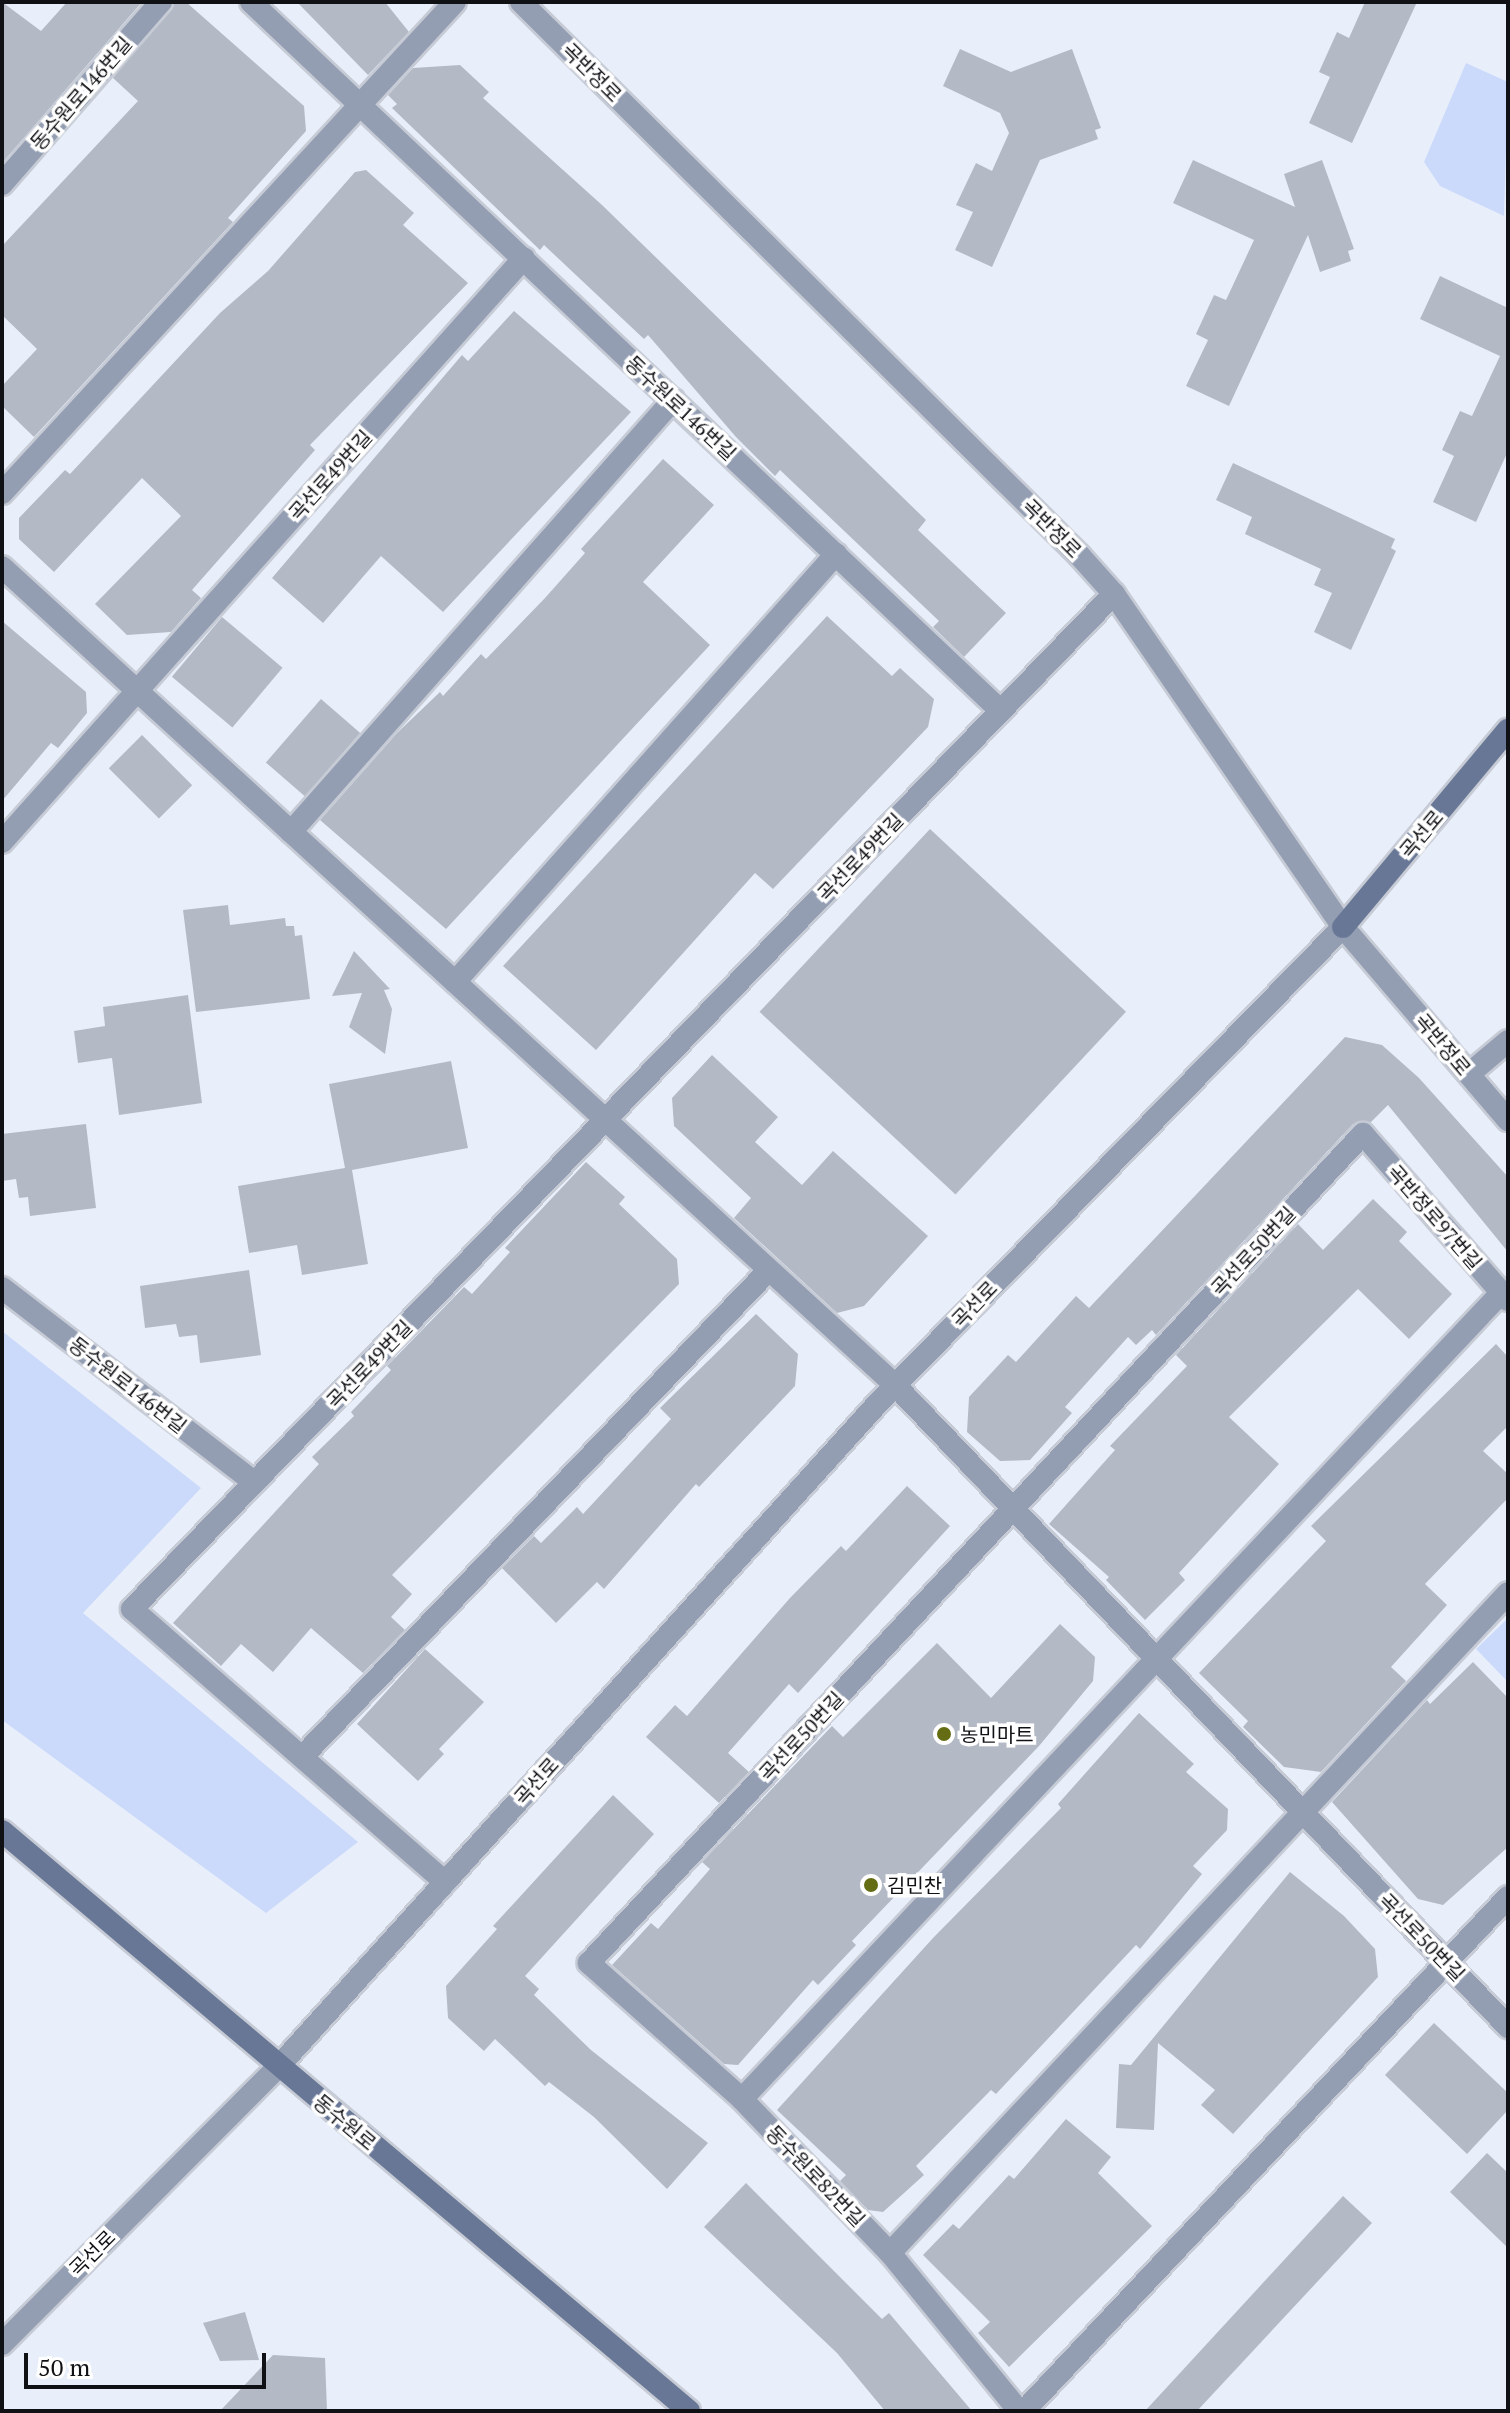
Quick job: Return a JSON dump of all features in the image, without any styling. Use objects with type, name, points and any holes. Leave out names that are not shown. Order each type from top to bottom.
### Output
[{"type":"main road","name":"곡선로","points":[[1343,927],[1508,730]]},
{"type":"main road","name":"동수원로","points":[[2,1831],[689,2411]]},
{"type":"street","name":"동수원로146번길","points":[[2,184],[161,2]]},
{"type":"street","name":"동수원로146번길","points":[[251,2],[1001,711]]},
{"type":"street","points":[[2,493],[455,2]]},
{"type":"street","name":"곡반정로","points":[[521,2],[1114,594],[1343,927],[1508,1120]]},
{"type":"street","name":"곡선로49번길","points":[[2,842],[524,258]]},
{"type":"street","points":[[291,832],[673,400]]},
{"type":"street","points":[[455,982],[836,554]]},
{"type":"street","points":[[2,567],[895,1385]]},
{"type":"street","name":"곡선로49번길","points":[[302,1757],[132,1609],[1114,594]]},
{"type":"street","name":"곡선로","points":[[2,2344],[279,2066],[895,1385],[1343,927]]},
{"type":"street","points":[[1469,1074],[1508,1041]]},
{"type":"street","name":"곡선로50번길","points":[[589,1963],[1363,1134]]},
{"type":"street","name":"곡반정로97번길","points":[[1363,1134],[1505,1296]]},
{"type":"street","points":[[445,1882],[302,1757],[769,1270]]},
{"type":"street","name":"동수원로146번길","points":[[2,1288],[254,1482]]},
{"type":"street","points":[[742,2099],[1505,1296]]},
{"type":"street","name":"곡선로50번길","points":[[895,1385],[1508,2027]]},
{"type":"street","points":[[890,2253],[1508,1593]]},
{"type":"street","points":[[1444,1962],[1508,1897]]},
{"type":"street","name":"동수원로82번길","points":[[589,1963],[742,2099],[890,2253],[1021,2411],[1444,1962]]},
{"type":"shaded area","points":[[1466,63],[1508,82],[1504,216],[1440,186],[1424,162]]},
{"type":"shaded area","points":[[2,1331],[201,1488],[83,1613],[358,1842],[266,1913],[2,1720]]},
{"type":"shaded area","points":[[1508,1618],[1508,1682],[1476,1649]]},
{"type":"building","points":[[2,2],[41,31],[67,2],[142,2],[2,163]]},
{"type":"building","points":[[175,2],[186,2],[304,106],[306,131],[228,218],[233,222],[34,437],[2,406],[2,386],[37,349],[2,315],[2,246],[138,101],[113,78]]},
{"type":"building","points":[[297,2],[385,2],[409,32],[368,75]]},
{"type":"building","points":[[1365,2],[1417,2],[1352,143],[1309,123],[1330,77],[1319,72],[1337,32],[1349,38]]},
{"type":"building","points":[[960,49],[1011,72],[1072,49],[1101,128],[1095,130],[1098,139],[1040,160],[992,267],[955,250],[973,212],[956,205],[976,163],[992,171],[1009,133],[1000,113],[943,86]]},
{"type":"building","points":[[460,65],[489,92],[483,98],[602,205],[926,520],[918,530],[1006,613],[964,657],[933,627],[939,621],[780,470],[775,476],[736,437],[648,335],[644,339],[544,245],[540,250],[392,108],[397,104],[388,95],[413,68]]},
{"type":"building","points":[[1193,160],[1295,207],[1284,174],[1322,160],[1354,249],[1348,251],[1351,261],[1320,272],[1308,235],[1229,406],[1186,386],[1208,340],[1196,334],[1214,295],[1226,300],[1254,240],[1173,203]]},
{"type":"building","points":[[366,170],[414,213],[403,225],[468,283],[310,445],[315,450],[192,590],[201,598],[171,632],[127,635],[95,604],[181,516],[142,478],[54,572],[19,539],[19,518],[65,470],[70,474],[220,313],[268,271],[355,172]]},
{"type":"building","points":[[1440,276],[1508,308],[1508,451],[1476,522],[1433,502],[1454,456],[1442,450],[1460,411],[1472,416],[1500,356],[1420,319]]},
{"type":"building","points":[[514,311],[631,412],[443,612],[381,556],[323,623],[272,578],[462,355],[468,361]]},
{"type":"building","points":[[663,459],[714,505],[643,582],[710,645],[446,929],[320,820],[397,733],[440,692],[443,696],[481,654],[486,659],[545,598],[585,553],[581,549]]},
{"type":"building","points":[[1233,463],[1395,539],[1391,548],[1396,551],[1351,650],[1314,632],[1332,593],[1314,585],[1321,569],[1245,534],[1252,517],[1216,500]]},
{"type":"building","points":[[827,616],[892,676],[900,668],[934,699],[928,727],[773,889],[755,873],[596,1050],[503,966]]},
{"type":"building","points":[[222,617],[283,668],[232,728],[172,677]]},
{"type":"building","points":[[2,621],[86,692],[87,713],[58,748],[51,743],[2,801]]},
{"type":"building","points":[[321,699],[360,733],[305,797],[266,762]]},
{"type":"building","points":[[142,735],[192,785],[159,818],[109,768]]},
{"type":"building","points":[[930,829],[1126,1012],[956,1195],[760,1012]]},
{"type":"building","points":[[228,905],[230,925],[285,918],[286,926],[294,926],[295,936],[302,935],[310,999],[196,1012],[183,910]]},
{"type":"building","points":[[354,951],[390,989],[384,990],[392,1009],[385,1054],[349,1027],[362,993],[332,996]]},
{"type":"building","points":[[188,995],[202,1103],[119,1115],[112,1058],[78,1063],[74,1031],[105,1026],[103,1007]]},
{"type":"building","points":[[1345,1037],[1382,1045],[1419,1078],[1508,1177],[1508,1252],[1388,1105],[1370,1123],[1353,1124],[1156,1335],[1152,1330],[1136,1345],[1128,1337],[1065,1407],[1072,1413],[1030,1460],[1000,1461],[967,1432],[969,1397],[1008,1355],[1016,1362],[1076,1296],[1089,1308]]},
{"type":"building","points":[[712,1055],[778,1117],[755,1142],[802,1185],[833,1151],[928,1236],[864,1306],[837,1313],[734,1218],[751,1198],[674,1126],[672,1098]]},
{"type":"building","points":[[451,1061],[468,1148],[352,1170],[368,1264],[302,1275],[297,1245],[249,1253],[238,1186],[345,1168],[329,1084]]},
{"type":"building","points":[[86,1124],[96,1208],[30,1216],[28,1197],[19,1198],[16,1179],[2,1181],[2,1134]]},
{"type":"building","points":[[586,1162],[625,1197],[619,1204],[677,1259],[679,1284],[392,1575],[412,1594],[391,1617],[405,1630],[363,1673],[311,1628],[273,1672],[241,1644],[221,1666],[173,1623],[319,1464],[312,1457],[354,1416],[351,1412],[391,1370],[387,1366],[464,1287],[472,1294],[510,1252],[505,1248]]},
{"type":"building","points":[[1373,1199],[1407,1232],[1399,1241],[1452,1294],[1409,1339],[1358,1289],[1229,1417],[1279,1464],[1179,1573],[1185,1580],[1145,1620],[1106,1580],[1109,1577],[1049,1524],[1115,1450],[1110,1446],[1187,1366],[1176,1355],[1298,1224],[1323,1250]]},
{"type":"building","points":[[249,1270],[261,1355],[200,1363],[197,1335],[179,1337],[176,1324],[145,1328],[140,1286]]},
{"type":"building","points":[[756,1314],[798,1354],[795,1386],[699,1487],[696,1484],[604,1589],[597,1582],[556,1623],[502,1568],[534,1536],[541,1543],[577,1507],[583,1514],[671,1419],[660,1408]]},
{"type":"building","points":[[1496,1344],[1508,1357],[1508,1426],[1483,1451],[1508,1474],[1508,1498],[1425,1584],[1447,1605],[1391,1667],[1406,1681],[1321,1772],[1284,1767],[1243,1727],[1248,1721],[1199,1673],[1326,1541],[1311,1526]]},
{"type":"building","points":[[907,1486],[950,1526],[798,1693],[789,1684],[728,1753],[749,1772],[719,1803],[646,1737],[675,1705],[687,1716],[790,1598],[841,1546],[846,1551]]},
{"type":"building","points":[[1060,1624],[1095,1657],[1093,1681],[1039,1746],[852,1941],[856,1945],[818,1985],[813,1980],[738,2065],[724,2064],[612,1965],[651,1923],[658,1929],[710,1869],[702,1862],[832,1726],[843,1737],[937,1643],[991,1698]]},
{"type":"building","points":[[425,1649],[484,1702],[439,1749],[444,1754],[418,1781],[357,1724]]},
{"type":"building","points":[[1473,1662],[1508,1698],[1508,1847],[1443,1905],[1418,1899],[1332,1802],[1427,1700],[1430,1704]]},
{"type":"building","points":[[1139,1713],[1194,1764],[1186,1772],[1228,1809],[1227,1830],[1193,1866],[1202,1874],[1140,1949],[1136,1945],[996,2094],[991,2090],[916,2166],[924,2175],[883,2212],[868,2210],[840,2181],[846,2175],[777,2110],[933,1938],[1061,1808],[1058,1804]]},
{"type":"building","points":[[613,1795],[654,1834],[525,1976],[539,1989],[534,1995],[591,2050],[708,2143],[667,2189],[594,2117],[549,2082],[545,2086],[495,2039],[484,2051],[448,2018],[446,1986],[497,1929],[493,1926]]},
{"type":"building","points":[[1290,1872],[1344,1916],[1375,1949],[1378,1977],[1233,2134],[1201,2105],[1215,2090],[1158,2043],[1154,2130],[1116,2128],[1119,2064],[1131,2065]]},
{"type":"building","points":[[1434,2023],[1508,2093],[1508,2110],[1467,2154],[1385,2075]]},
{"type":"building","points":[[1066,2119],[1111,2157],[1098,2173],[1152,2226],[1009,2367],[978,2333],[990,2322],[923,2255],[953,2224],[959,2229],[1009,2175],[1014,2179]]},
{"type":"building","points":[[1487,2153],[1508,2173],[1508,2248],[1450,2192]]},
{"type":"building","points":[[746,2183],[882,2319],[889,2313],[972,2411],[885,2411],[837,2353],[704,2227]]},
{"type":"building","points":[[1343,2196],[1372,2223],[1197,2411],[1145,2411]]},
{"type":"building","points":[[245,2312],[259,2360],[220,2361],[203,2323]]},
{"type":"building","points":[[273,2355],[325,2358],[327,2411],[220,2411]]},
{"type":"place","name":"농민마트","points":[[944,1734]]},
{"type":"place","name":"김민찬","points":[[871,1885]]}]
